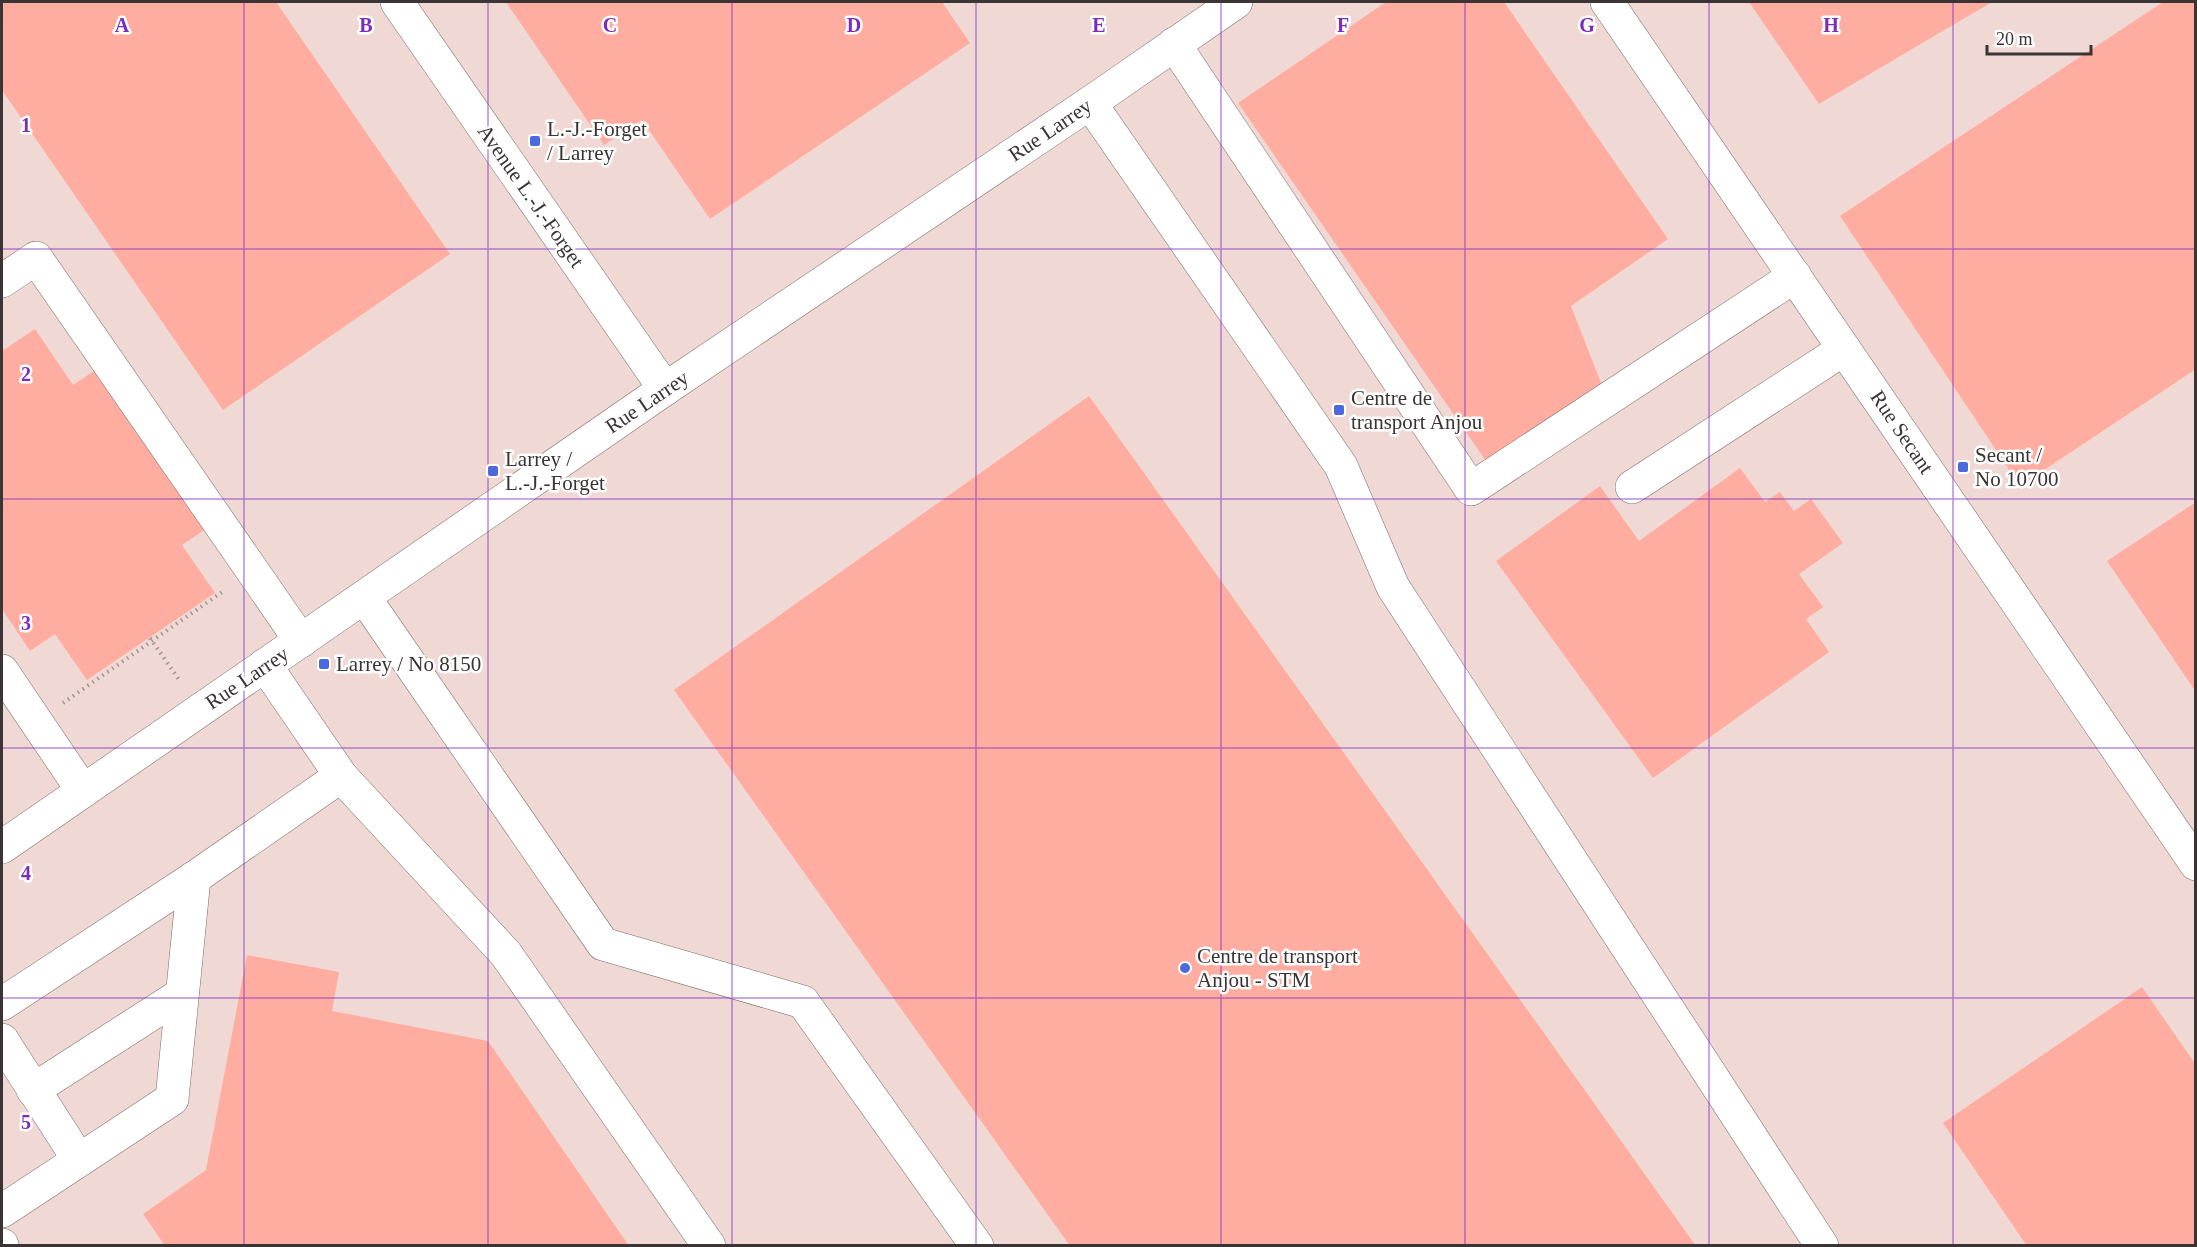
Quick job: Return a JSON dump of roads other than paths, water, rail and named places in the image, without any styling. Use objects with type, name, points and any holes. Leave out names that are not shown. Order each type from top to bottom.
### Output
[{"type":"street","name":"Avenue L.-J.-Forget","points":[[397,2],[665,389]]},
{"type":"street","name":"Rue Larrey","points":[[2,847],[665,389],[1236,2]]},
{"type":"street","name":"Rue Secant","points":[[1607,2],[2196,864]]},
{"type":"street","points":[[1174,44],[1471,489],[1795,276]]},
{"type":"street","points":[[1090,103],[1341,466],[1393,587],[1822,1245]]},
{"type":"street","points":[[2,281],[36,258],[301,641]]},
{"type":"street","points":[[1632,487],[1844,349]]},
{"type":"street","points":[[364,597],[603,944],[803,1002],[977,1245]]},
{"type":"street","points":[[265,665],[341,776],[506,954],[709,1245]]},
{"type":"street","points":[[2,671],[83,791]]},
{"type":"street","points":[[2,1004],[194,878],[341,776]]},
{"type":"street","points":[[2,1211],[172,1099],[194,878]]},
{"type":"street","points":[[33,1090],[182,994]]},
{"type":"street","points":[[2,1040],[79,1160]]},
{"type":"place","name":"L.-J.-Forget / Larrey","points":[[535,141]]},
{"type":"place","name":"Centre de transport Anjou","points":[[1339,410]]},
{"type":"place","name":"Secant / No 10700","points":[[1963,467]]},
{"type":"place","name":"Larrey / L.-J.-Forget","points":[[493,471]]},
{"type":"place","name":"Larrey / No 8150","points":[[324,664]]},
{"type":"place","name":"Centre de transport Anjou - STM","points":[[1185,968]]}]
